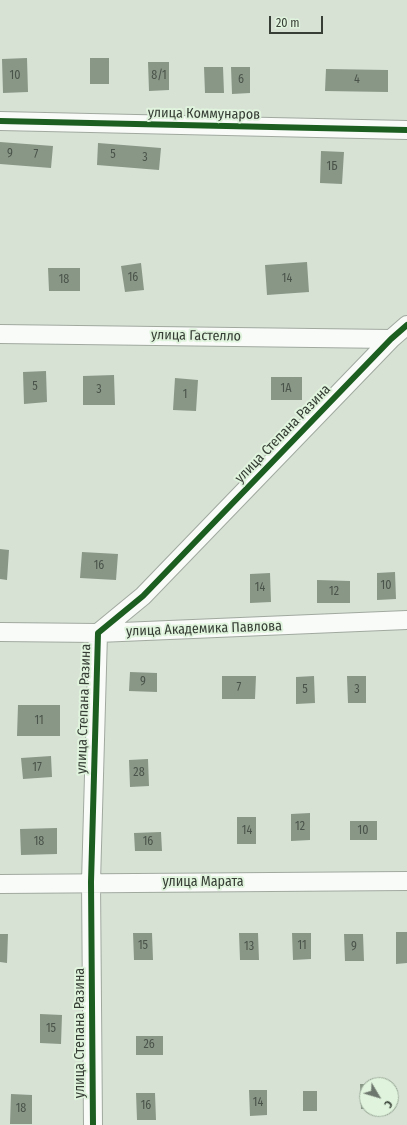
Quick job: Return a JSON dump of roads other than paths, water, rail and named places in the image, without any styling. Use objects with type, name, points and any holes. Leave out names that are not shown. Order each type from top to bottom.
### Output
[{"type":"street","name":"улица Коммунаров","points":[[0,121],[407,130]]},
{"type":"street","name":"улица Степана Разина","points":[[93,1125],[91,882],[98,633],[143,596],[407,325]]},
{"type":"street","name":"улица Гастелло","points":[[0,334],[392,339]]},
{"type":"street","name":"улица Академика Павлова","points":[[0,632],[98,633],[407,620]]},
{"type":"street","name":"улица Марата","points":[[0,884],[91,882],[407,881]]}]
